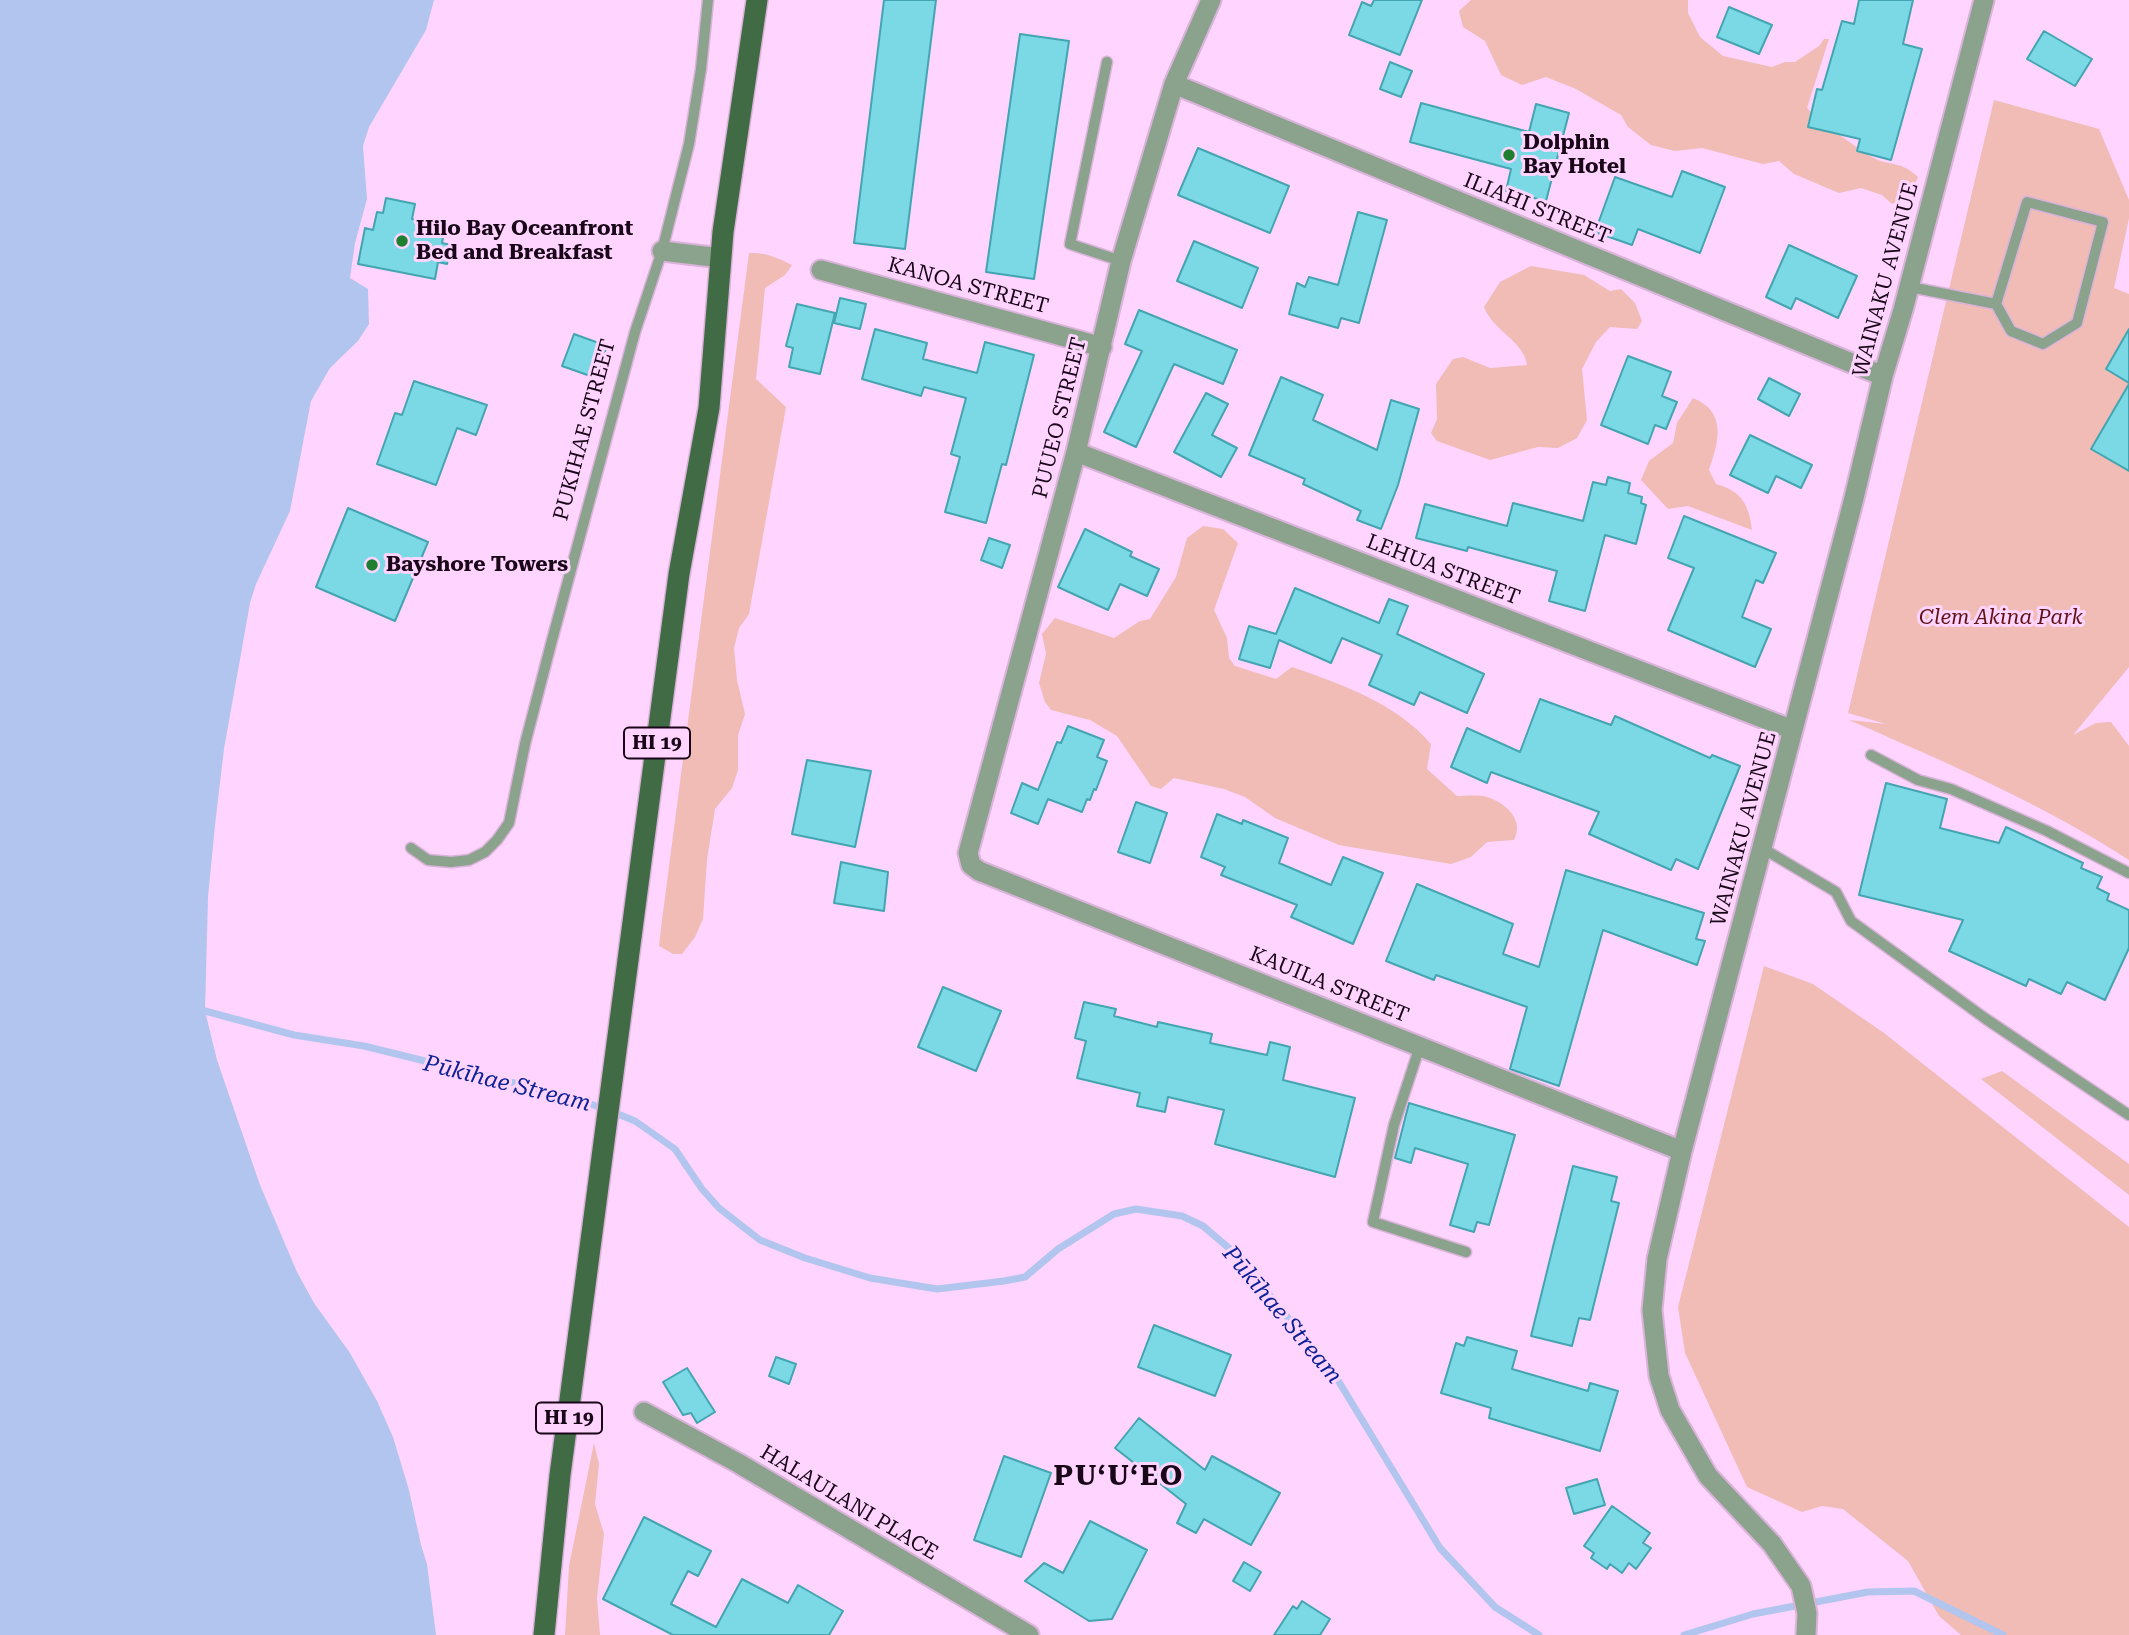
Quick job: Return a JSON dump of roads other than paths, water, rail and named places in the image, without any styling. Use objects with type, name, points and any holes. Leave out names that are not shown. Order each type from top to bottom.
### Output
[{"type":"main road","name":"HI 19","points":[[544,1635],[560,1475],[679,574],[709,408],[721,258],[757,0]]},
{"type":"street","name":"PUUEO STREET","points":[[968,853],[1076,452],[1121,261],[1174,84],[1211,0]]},
{"type":"street","name":"WAINAKU AVENUE","points":[[1806,1635],[1807,1613],[1801,1586],[1772,1544],[1709,1476],[1670,1410],[1659,1376],[1652,1310],[1657,1259],[1682,1150],[1853,502],[1883,376],[1910,287],[1984,0]]},
{"type":"street","name":"ILIAHI STREET","points":[[1174,84],[1883,376]]},
{"type":"street","points":[[662,251],[721,258]]},
{"type":"street","name":"KANOA STREET","points":[[821,270],[1102,347]]},
{"type":"street","name":"LEHUA STREET","points":[[1076,452],[1793,730]]},
{"type":"street","name":"KAUILA STREET","points":[[968,853],[971,865],[979,871],[1682,1150]]},
{"type":"street","name":"HALAULANI PLACE","points":[[644,1412],[738,1463],[1029,1635]]},
{"type":"lane","name":"PUKIHAE STREET","points":[[411,849],[428,860],[469,860],[485,852],[509,823],[525,744],[635,332],[662,251],[689,144],[708,0]]},
{"type":"lane","points":[[1107,62],[1070,244],[1121,261]]},
{"type":"lane","points":[[1910,287],[1996,304],[2011,331],[2043,344],[2077,323],[2103,222],[2027,202],[1996,304]]},
{"type":"lane","points":[[1871,755],[1918,780],[1951,789],[2047,831],[2129,873]]},
{"type":"lane","points":[[1762,848],[1836,892],[1851,921],[1986,1019],[2129,1115]]},
{"type":"lane","points":[[1420,1046],[1394,1125],[1373,1222],[1466,1252]]},
{"type":"water","points":[[0,0],[434,0],[426,30],[369,127],[363,146],[367,199],[355,243],[350,278],[368,289],[369,324],[358,341],[330,368],[311,401],[290,511],[250,603],[224,749],[215,825],[208,897],[205,1011],[217,1060],[260,1185],[297,1272],[314,1303],[350,1353],[377,1401],[393,1437],[427,1564],[436,1635],[0,1635]]},
{"type":"waterway","name":"Pūkīhae Stream","points":[[205,1011],[294,1035],[364,1046],[571,1097],[613,1112],[635,1121],[675,1149],[702,1189],[719,1208],[760,1240],[805,1258],[870,1278],[937,1289],[1025,1277],[1058,1249],[1114,1214],[1136,1209],[1182,1216],[1203,1226],[1237,1255],[1336,1377],[1440,1548],[1495,1607],[1539,1635]]},
{"type":"waterway","name":"Pūkīhae Stream","points":[[1684,1635],[1753,1614],[1868,1592],[1914,1591],[2003,1635]]},
{"type":"place","name":"Dolphin Bay Hotel","points":[[1509,155]]},
{"type":"place","name":"Hilo Bay Oceanfront Bed and Breakfast","points":[[402,241]]},
{"type":"place","name":"Bayshore Towers","points":[[372,565]]},
{"type":"district","name":"PU‘U‘EO","points":[[1119,1477]]},
{"type":"park label","name":"Clem Akina Park","points":[[2001,618]]}]
